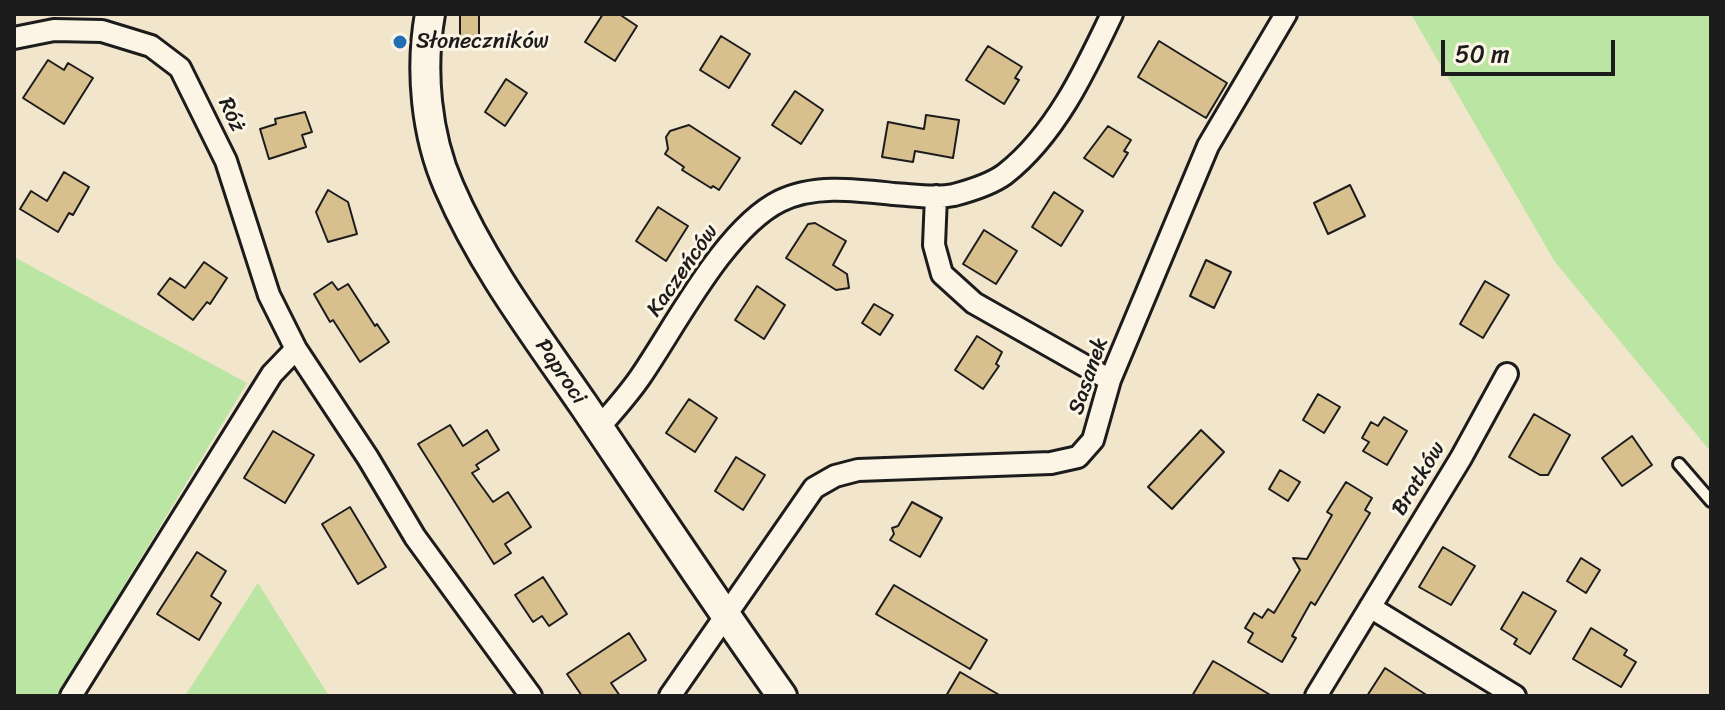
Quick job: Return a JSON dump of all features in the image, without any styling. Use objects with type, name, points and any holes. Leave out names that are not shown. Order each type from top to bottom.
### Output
[{"type":"street","name":"Paproci","points":[[430,14],[426,35],[425,85],[433,137],[448,185],[487,264],[782,696]]},
{"type":"street","name":"Kaczeńców","points":[[599,428],[639,380],[724,250],[751,220],[780,201],[811,192],[845,189],[953,195],[1002,177],[1034,147],[1083,75],[1112,14]]},
{"type":"street","name":"Sasanek","points":[[670,696],[814,488],[835,476],[858,470],[1051,463],[1078,457],[1093,440],[1110,380],[1208,146],[1286,14]]},
{"type":"street","name":"Róż","points":[[14,38],[54,30],[102,31],[151,46],[180,68],[226,161],[269,295],[296,349],[368,458],[415,537],[531,696]]},
{"type":"street","points":[[936,196],[934,245],[942,274],[974,303],[1110,380]]},
{"type":"street","points":[[71,696],[272,374],[296,349]]},
{"type":"street","name":"Bratków","points":[[1316,696],[1461,458],[1507,374]]},
{"type":"street","points":[[1370,607],[1515,696]]},
{"type":"lane","points":[[1679,464],[1711,501]]},
{"type":"green space","points":[[1411,14],[1711,14],[1711,452],[1555,262]]},
{"type":"green space","points":[[14,257],[247,383],[57,696],[14,695]]},
{"type":"green space","points":[[258,583],[329,696],[185,696]]},
{"type":"building","points":[[460,14],[479,14],[479,38],[460,38]]},
{"type":"building","points":[[603,14],[619,14],[637,26],[615,61],[585,42]]},
{"type":"building","points":[[721,36],[750,54],[729,88],[700,70]]},
{"type":"building","points":[[1159,41],[1227,83],[1206,118],[1138,77]]},
{"type":"building","points":[[988,46],[1022,67],[1015,78],[1019,80],[1004,104],[966,80]]},
{"type":"building","points":[[48,60],[64,70],[68,63],[93,78],[64,124],[23,98]]},
{"type":"building","points":[[506,79],[527,93],[505,126],[485,112]]},
{"type":"building","points":[[795,91],[823,110],[801,144],[772,125]]},
{"type":"building","points":[[305,112],[312,132],[302,135],[306,147],[269,159],[260,129],[276,124],[275,119]]},
{"type":"building","points":[[926,115],[959,120],[953,158],[915,151],[913,162],[882,157],[888,122],[924,129]]},
{"type":"building","points":[[689,125],[740,158],[719,190],[682,170],[684,167],[665,154],[668,149],[666,137],[670,131]]},
{"type":"building","points":[[1108,126],[1131,140],[1124,151],[1128,153],[1113,177],[1084,158]]},
{"type":"building","points":[[64,172],[89,187],[73,215],[69,213],[58,232],[20,209],[31,191],[47,201]]},
{"type":"building","points":[[1350,185],[1365,216],[1328,234],[1314,203]]},
{"type":"building","points":[[328,190],[348,202],[357,234],[328,242],[316,212]]},
{"type":"building","points":[[1054,192],[1083,211],[1061,246],[1032,227]]},
{"type":"building","points":[[658,207],[688,226],[666,261],[636,241]]},
{"type":"building","points":[[815,223],[846,241],[833,265],[847,274],[849,288],[836,290],[786,258],[808,224]]},
{"type":"building","points":[[984,230],[1017,251],[996,284],[963,264]]},
{"type":"building","points":[[1206,260],[1231,272],[1214,308],[1190,296]]},
{"type":"building","points":[[204,262],[227,278],[210,304],[207,302],[193,320],[158,294],[170,278],[185,288]]},
{"type":"building","points":[[1485,281],[1509,295],[1483,338],[1460,324]]},
{"type":"building","points":[[332,282],[338,290],[348,284],[389,342],[360,362],[333,320],[330,322],[314,294]]},
{"type":"building","points":[[757,286],[785,305],[764,339],[735,320]]},
{"type":"building","points":[[874,304],[893,315],[880,335],[862,323]]},
{"type":"building","points":[[977,336],[1002,352],[996,364],[999,366],[983,389],[955,370]]},
{"type":"building","points":[[1318,394],[1340,407],[1324,433],[1303,420]]},
{"type":"building","points":[[689,399],[717,418],[695,452],[666,433]]},
{"type":"building","points":[[1534,414],[1570,435],[1548,475],[1540,475],[1509,457]]},
{"type":"building","points":[[1384,417],[1407,431],[1387,465],[1363,451],[1369,442],[1362,438],[1371,422],[1378,426]]},
{"type":"building","points":[[450,425],[463,446],[487,430],[499,450],[476,465],[479,469],[472,473],[493,502],[508,492],[531,527],[505,544],[511,553],[494,564],[418,444]]},
{"type":"building","points":[[1201,430],[1224,452],[1172,509],[1148,487]]},
{"type":"building","points":[[273,431],[314,455],[285,503],[244,478]]},
{"type":"building","points":[[1632,436],[1652,465],[1622,486],[1602,458]]},
{"type":"building","points":[[736,457],[765,475],[743,510],[715,491]]},
{"type":"building","points":[[1280,470],[1300,482],[1288,501],[1269,489]]},
{"type":"building","points":[[1346,482],[1372,498],[1365,510],[1370,513],[1315,605],[1311,602],[1282,662],[1248,642],[1253,633],[1245,628],[1254,613],[1262,618],[1268,609],[1274,613],[1300,570],[1293,558],[1307,559],[1332,515],[1327,512]]},
{"type":"building","points":[[912,502],[942,518],[920,557],[890,540],[894,534],[892,528],[898,526]]},
{"type":"building","points":[[350,507],[386,567],[358,584],[322,524]]},
{"type":"building","points":[[1443,547],[1475,566],[1451,605],[1419,587]]},
{"type":"building","points":[[197,552],[226,571],[211,596],[221,603],[199,640],[157,614]]},
{"type":"building","points":[[1581,558],[1600,570],[1586,593],[1567,581]]},
{"type":"building","points":[[543,577],[567,614],[549,626],[542,616],[533,622],[515,595]]},
{"type":"building","points":[[894,585],[987,640],[970,669],[876,614]]},
{"type":"building","points":[[1523,592],[1556,611],[1530,654],[1514,644],[1517,639],[1501,629]]},
{"type":"building","points":[[1591,628],[1627,650],[1624,655],[1636,662],[1621,687],[1573,659]]},
{"type":"building","points":[[629,633],[646,660],[611,683],[620,696],[582,696],[567,674]]},
{"type":"building","points":[[1213,661],[1222,666],[1272,696],[1192,696]]},
{"type":"building","points":[[1385,668],[1428,696],[1367,696]]},
{"type":"building","points":[[960,672],[1001,696],[946,696]]},
{"type":"place","name":"Słoneczników","points":[[400,42]]}]
